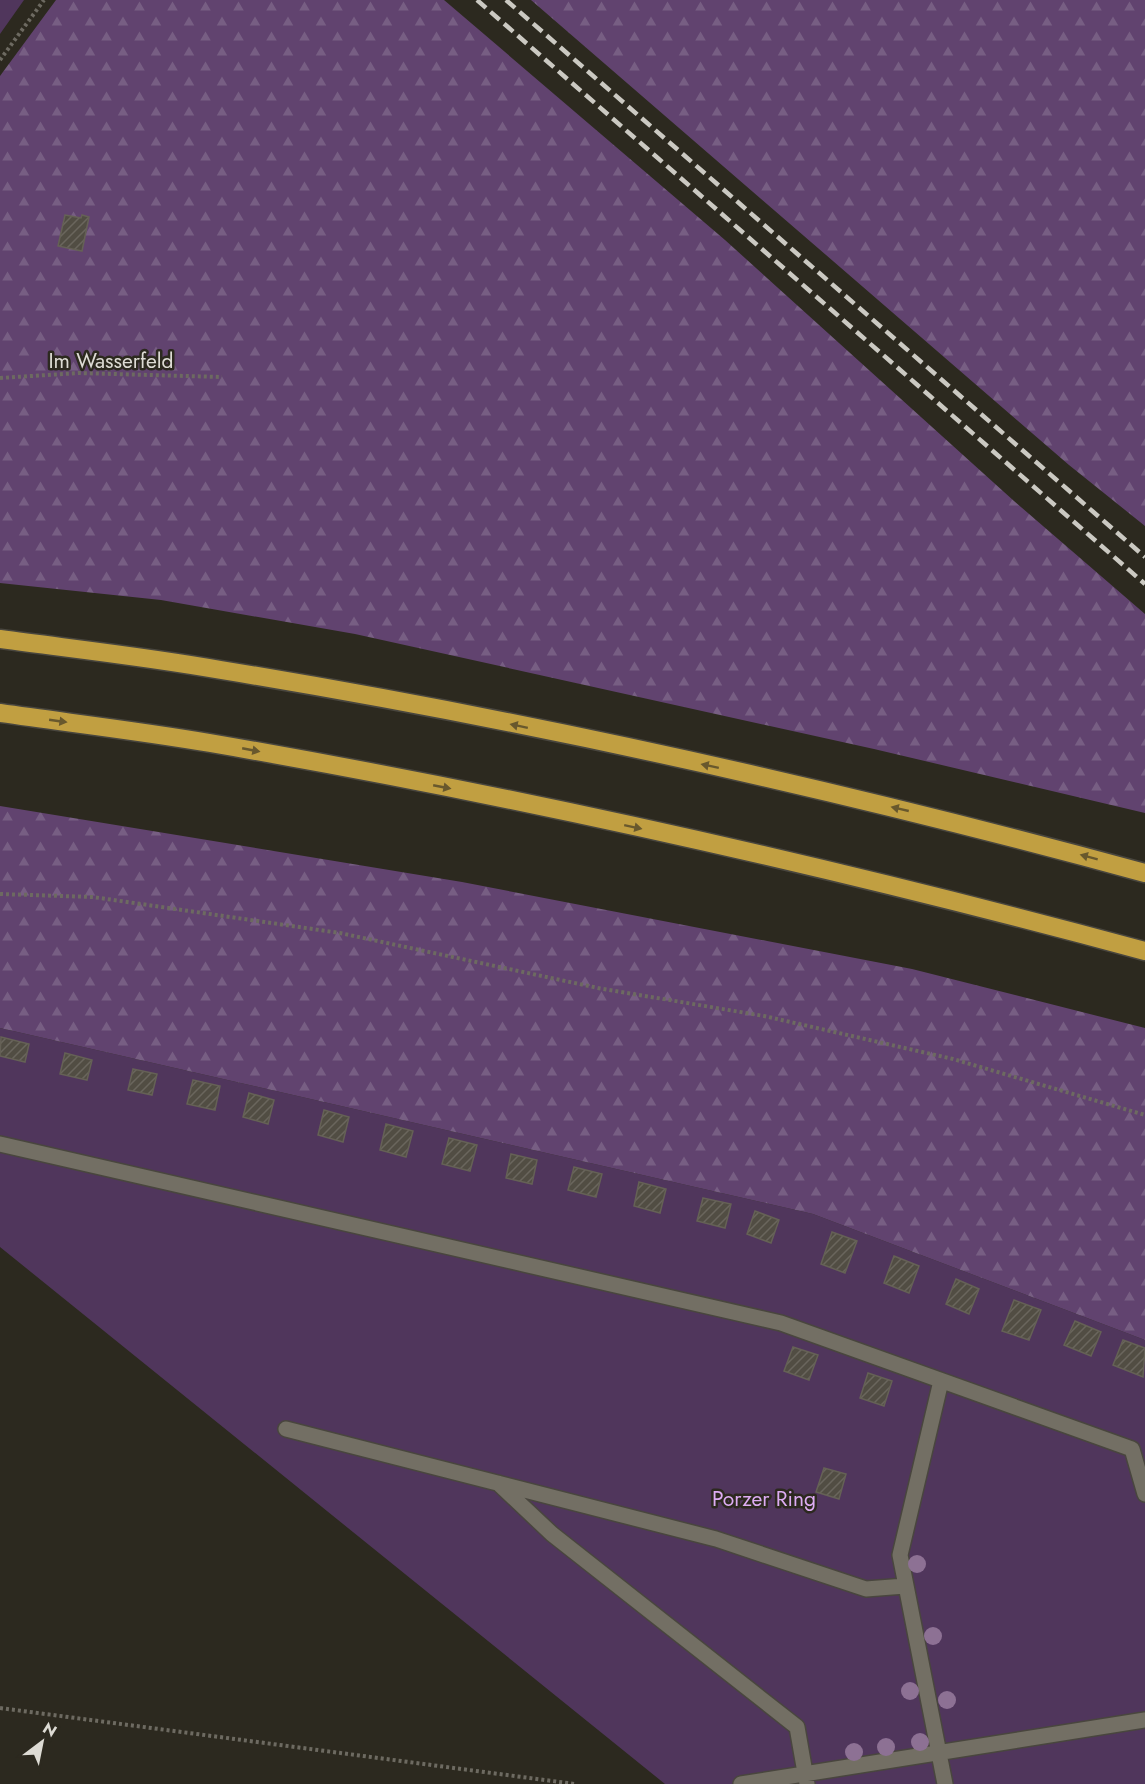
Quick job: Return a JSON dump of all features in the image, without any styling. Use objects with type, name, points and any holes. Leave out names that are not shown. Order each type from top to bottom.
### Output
[{"type":"highway","points":[[0,639],[220,669],[450,712],[736,771],[965,824],[1145,873]]},
{"type":"highway","points":[[0,713],[208,742],[461,790],[957,900],[1145,951]]},
{"type":"lane","points":[[0,1144],[781,1323],[1132,1449],[1145,1494]]},
{"type":"lane","points":[[941,1381],[900,1555],[945,1784]]},
{"type":"lane","points":[[286,1429],[716,1539],[867,1589],[905,1586]]},
{"type":"lane","points":[[495,1481],[552,1534],[797,1727],[806,1779]]},
{"type":"lane","points":[[741,1784],[806,1779],[939,1754],[1145,1720]]},
{"type":"path","points":[[0,60],[44,0]]},
{"type":"path","name":"Im Wasserfeld","points":[[0,378],[79,373],[222,377]]},
{"type":"path","points":[[0,894],[93,897],[340,933],[597,988],[775,1018],[953,1059],[1145,1114]]},
{"type":"path","points":[[0,1708],[575,1784]]},
{"type":"green space","points":[[0,0],[24,0],[0,34]]},
{"type":"green space","points":[[56,0],[444,0],[725,240],[1014,501],[1145,614],[1145,813],[874,749],[355,634],[161,600],[0,583],[0,76]]},
{"type":"green space","points":[[531,0],[1145,0],[1145,526],[1069,465]]},
{"type":"green space","points":[[0,806],[462,882],[912,969],[1145,1028],[1145,1340],[813,1214],[0,1028]]},
{"type":"green space","name":"Porzer Ring","points":[[0,1028],[813,1214],[1145,1340],[1145,1784],[665,1784],[0,1247]]},
{"type":"building","points":[[65,215],[89,217],[82,251],[58,246]]},
{"type":"building","points":[[1,1037],[29,1044],[25,1062],[0,1056]]},
{"type":"building","points":[[65,1053],[92,1060],[87,1080],[60,1074]]},
{"type":"building","points":[[133,1069],[157,1074],[152,1095],[128,1090]]},
{"type":"building","points":[[193,1080],[220,1086],[215,1110],[187,1104]]},
{"type":"building","points":[[249,1093],[274,1100],[268,1124],[243,1117]]},
{"type":"building","points":[[324,1110],[349,1117],[343,1142],[318,1135]]},
{"type":"building","points":[[386,1124],[413,1131],[406,1157],[380,1150]]},
{"type":"building","points":[[449,1138],[477,1145],[470,1171],[442,1164]]},
{"type":"building","points":[[511,1154],[537,1160],[532,1184],[506,1178]]},
{"type":"building","points":[[574,1167],[602,1174],[596,1197],[568,1190]]},
{"type":"building","points":[[639,1182],[666,1189],[660,1213],[634,1206]]},
{"type":"building","points":[[703,1198],[731,1204],[725,1228],[697,1221]]},
{"type":"building","points":[[755,1211],[779,1220],[771,1243],[747,1234]]},
{"type":"building","points":[[832,1232],[857,1241],[845,1273],[821,1264]]},
{"type":"building","points":[[894,1256],[919,1266],[909,1293],[884,1283]]},
{"type":"building","points":[[956,1279],[979,1289],[969,1314],[946,1304]]},
{"type":"building","points":[[1014,1300],[1041,1310],[1029,1340],[1002,1331]]},
{"type":"building","points":[[1075,1321],[1101,1332],[1091,1356],[1064,1345]]},
{"type":"building","points":[[1123,1340],[1145,1348],[1143,1377],[1113,1365]]},
{"type":"building","points":[[793,1347],[818,1355],[809,1380],[784,1371]]},
{"type":"building","points":[[868,1373],[892,1381],[884,1406],[860,1398]]},
{"type":"building","points":[[824,1468],[846,1474],[839,1499],[816,1492]]},
{"type":"railway","points":[[477,0],[1145,584]]},
{"type":"railway","points":[[506,0],[1145,557]]}]
